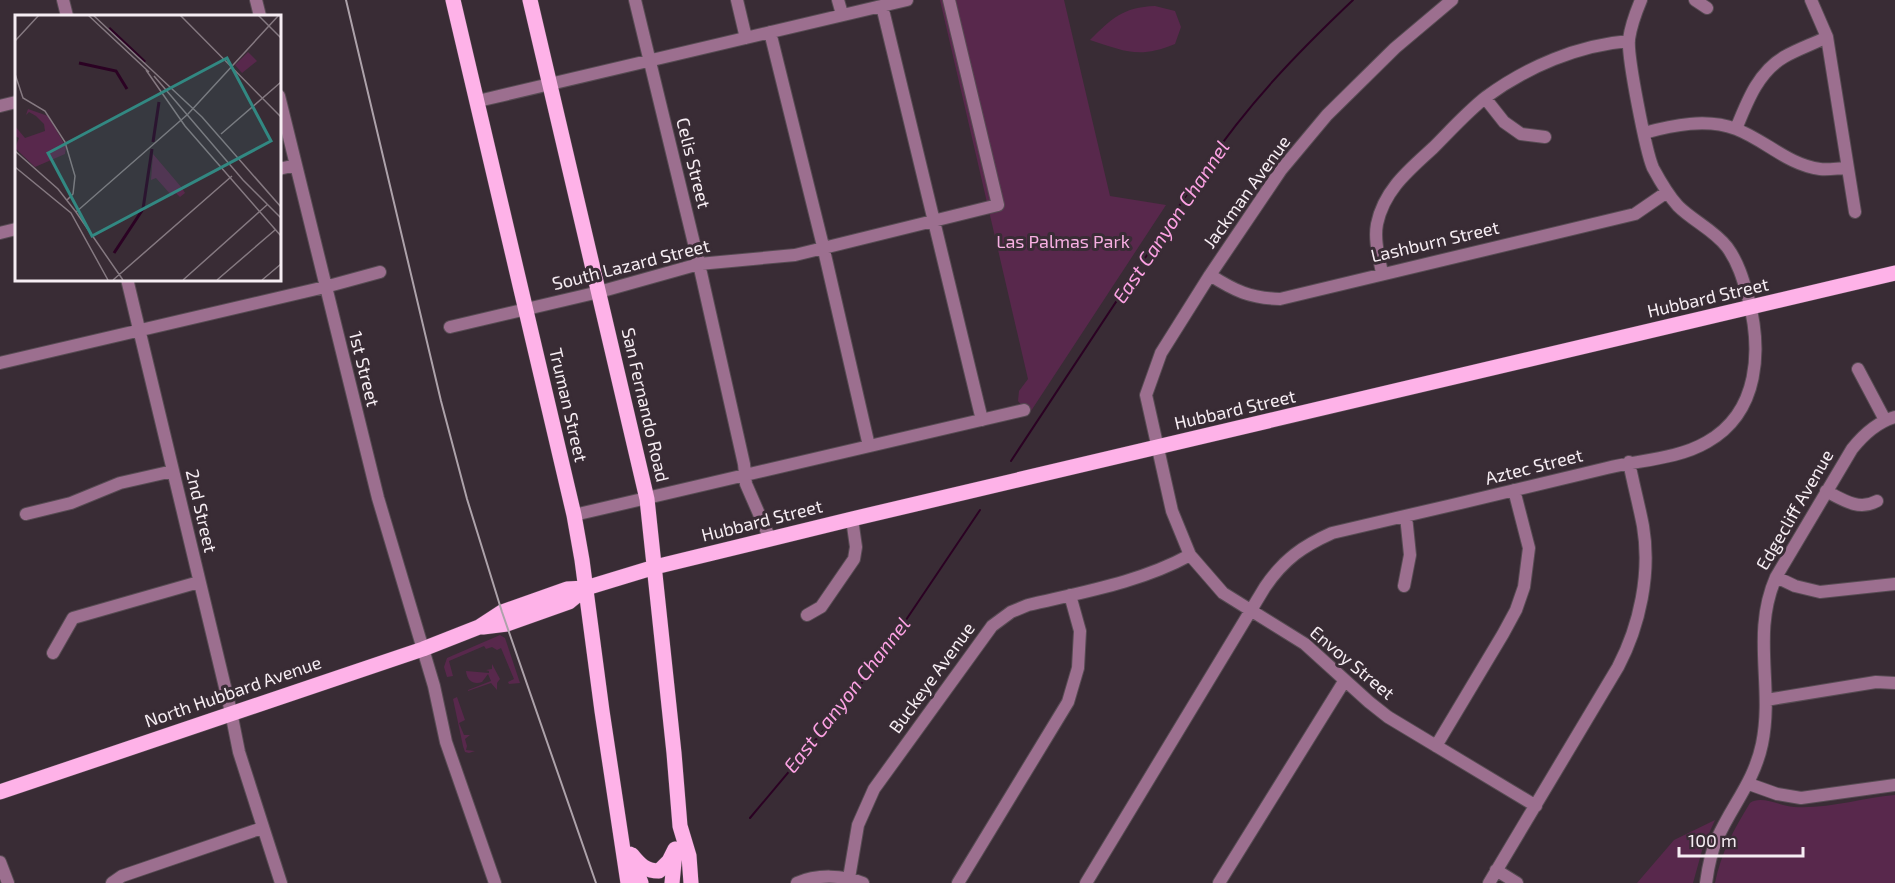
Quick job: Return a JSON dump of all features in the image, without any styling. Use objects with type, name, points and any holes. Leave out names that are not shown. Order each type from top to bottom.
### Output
[{"type":"main road","name":"Truman Street","points":[[453,0],[574,515],[627,883]]},
{"type":"main road","name":"San Fernando Road","points":[[530,0],[647,498],[680,825],[689,856],[691,883]]},
{"type":"main road","name":"Hubbard Street","points":[[505,618],[567,589],[586,588],[655,567],[1895,273]]},
{"type":"main road","name":"North Hubbard Avenue","points":[[0,792],[231,712],[423,649],[505,618]]},
{"type":"main road","name":"Truman Street","points":[[618,823],[641,883]]},
{"type":"main road","name":"San Fernando Road","points":[[672,883],[680,825]]},
{"type":"main road","points":[[629,852],[640,865],[652,871],[659,871],[669,861],[675,849]]},
{"type":"street","points":[[63,0],[67,15]]},
{"type":"street","points":[[256,0],[260,15]]},
{"type":"street","name":"Celis Street","points":[[635,0],[699,264],[746,484],[770,539]]},
{"type":"street","points":[[737,0],[746,38]]},
{"type":"street","points":[[838,0],[842,15]]},
{"type":"street","points":[[478,101],[907,0]]},
{"type":"street","name":"South Lazard Street","points":[[450,327],[699,264],[795,255],[824,246],[998,205],[949,0]]},
{"type":"street","name":"Jackman Avenue","points":[[1159,448],[1146,395],[1148,385],[1161,353],[1210,275],[1281,170],[1327,115],[1395,48],[1452,0]]},
{"type":"street","points":[[1382,273],[1376,244],[1377,224],[1385,200],[1398,181],[1485,98],[1530,70],[1576,52],[1629,41],[1635,14],[1641,0]]},
{"type":"street","points":[[1695,0],[1707,8]]},
{"type":"street","points":[[1811,0],[1827,37],[1855,212]]},
{"type":"street","points":[[882,6],[982,420]]},
{"type":"street","points":[[770,32],[824,246],[869,446]]},
{"type":"street","points":[[1736,129],[1751,92],[1768,70],[1783,58],[1827,37]]},
{"type":"street","name":"Aztec Street","points":[[1086,883],[1278,568],[1311,543],[1332,533],[1629,462],[1686,452],[1724,431],[1740,412],[1755,374],[1756,349],[1751,308],[1740,270],[1726,247],[1679,207],[1652,166],[1644,133],[1629,41]]},
{"type":"street","points":[[1485,98],[1504,122],[1521,134],[1545,137]]},
{"type":"street","name":"1st Street","points":[[280,100],[378,498],[423,649],[446,742],[495,883]]},
{"type":"street","points":[[0,106],[15,102]]},
{"type":"street","points":[[1644,133],[1672,125],[1708,124],[1736,129],[1797,163],[1821,169],[1848,168]]},
{"type":"street","points":[[280,169],[296,165]]},
{"type":"street","name":"Lashburn Street","points":[[1210,275],[1241,293],[1259,298],[1280,299],[1635,214],[1667,192]]},
{"type":"street","points":[[0,233],[15,229]]},
{"type":"street","points":[[0,363],[380,272]]},
{"type":"street","name":"2nd Street","points":[[127,280],[239,752],[281,883]]},
{"type":"street","points":[[1858,369],[1890,418]]},
{"type":"street","points":[[574,515],[1024,410]]},
{"type":"street","name":"Edgecliff Avenue","points":[[1706,883],[1717,839],[1749,784],[1762,745],[1766,700],[1762,633],[1765,609],[1776,577],[1852,448],[1866,432],[1890,418]]},
{"type":"street","name":"Envoy Street","points":[[1159,448],[1172,511],[1190,555],[1217,588],[1305,644],[1378,710],[1536,806]]},
{"type":"street","points":[[1489,883],[1618,667],[1635,629],[1643,589],[1643,528],[1629,462]]},
{"type":"street","points":[[26,514],[71,503],[120,483],[173,471]]},
{"type":"street","points":[[1436,746],[1503,634],[1516,610],[1524,587],[1529,548],[1514,490]]},
{"type":"street","points":[[1826,491],[1849,504],[1870,505],[1877,501]]},
{"type":"street","points":[[1404,586],[1410,555],[1406,516]]},
{"type":"street","points":[[807,615],[821,607],[854,559],[856,547],[852,519]]},
{"type":"street","name":"Buckeye Avenue","points":[[849,878],[853,842],[874,789],[992,626],[1011,612],[1028,605],[1158,571],[1190,555]]},
{"type":"street","points":[[1776,577],[1795,586],[1820,592],[1895,585]]},
{"type":"street","points":[[53,653],[73,618],[199,582]]},
{"type":"street","points":[[958,883],[1068,702],[1078,668],[1080,631],[1070,595]]},
{"type":"street","points":[[1220,883],[1345,680]]},
{"type":"street","points":[[1766,700],[1876,682],[1895,683]]},
{"type":"street","points":[[1749,784],[1777,794],[1801,798],[1895,785]]},
{"type":"street","points":[[112,883],[122,876],[262,828]]},
{"type":"street","points":[[0,862],[8,883]]},
{"type":"street","points":[[1496,870],[1517,883]]},
{"type":"street","points":[[797,883],[809,878],[849,878],[863,883]]},
{"type":"green space","name":"Las Palmas Park","points":[[940,0],[1064,0],[1110,196],[1166,205],[1029,414],[1018,401],[1019,391],[1028,379]]},
{"type":"green space","points":[[1155,6],[1175,11],[1181,27],[1175,44],[1162,49],[1132,52],[1090,40],[1118,16],[1134,9]]},
{"type":"green space","points":[[500,635],[505,638],[520,683],[509,684],[508,682],[514,679],[501,648],[486,649],[484,646],[449,661],[453,676],[447,677],[444,667],[447,658]]},
{"type":"green space","points":[[492,664],[500,679],[497,683],[497,690],[491,683],[468,691],[491,681],[488,674],[479,683],[469,680],[466,671],[489,673],[486,670],[492,669]]},
{"type":"green space","points":[[457,697],[465,720],[459,723],[464,735],[470,735],[465,739],[466,750],[475,751],[469,753],[465,752],[463,746],[453,699]]},
{"type":"green space","points":[[1895,795],[1895,883],[1715,883],[1729,842],[1750,803],[1754,801],[1765,800],[1794,807],[1807,807]]},
{"type":"green space","points":[[1715,820],[1703,847],[1693,883],[1637,883],[1674,840]]},
{"type":"waterway","name":"East Canyon Channel","points":[[1011,461],[1203,170],[1237,123],[1311,40],[1353,0]]},
{"type":"waterway","name":"East Canyon Channel","points":[[750,818],[877,663],[980,510]]},
{"type":"railway","points":[[346,0],[441,401],[467,499],[502,612],[596,883]]}]
